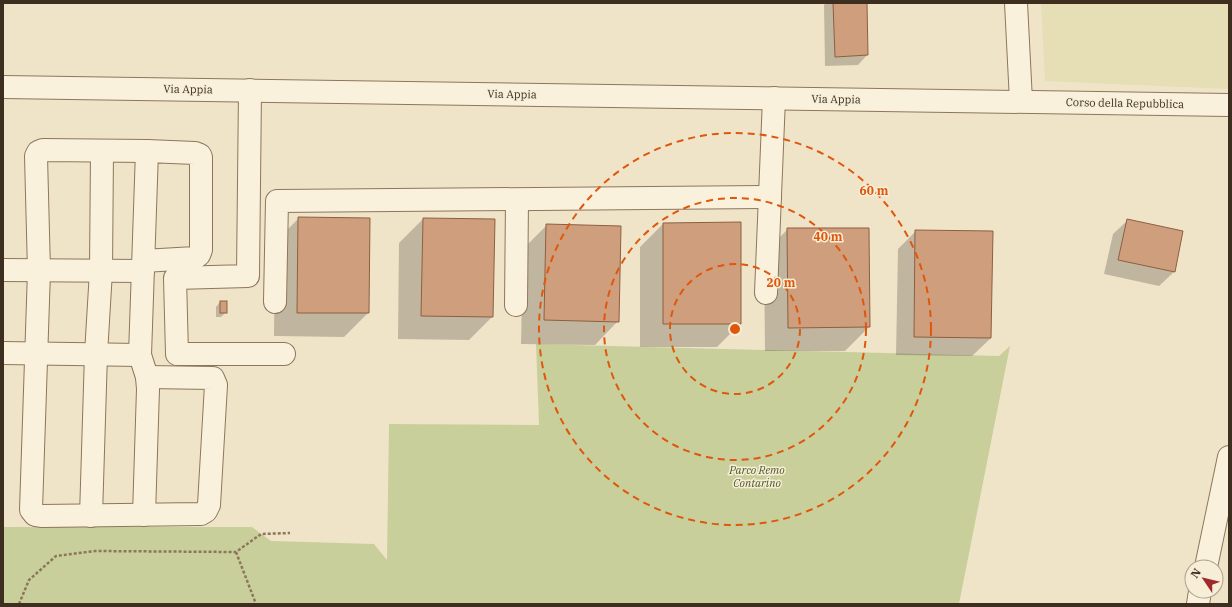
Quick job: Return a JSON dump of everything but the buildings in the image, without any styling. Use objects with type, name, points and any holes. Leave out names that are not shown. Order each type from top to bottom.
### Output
[{"type":"street","points":[[1016,3],[1021,101]]},
{"type":"street","name":"Via Appia","points":[[3,87],[1021,101]]},
{"type":"street","points":[[250,90],[248,276],[175,278],[177,354],[284,354]]},
{"type":"street","points":[[766,293],[774,98]]},
{"type":"street","name":"Corso della Repubblica","points":[[1021,101],[1229,105]]},
{"type":"street","points":[[3,270],[38,271],[101,271],[194,258],[199,255],[201,250],[200,154],[147,151],[43,150],[38,152],[36,156],[38,271],[31,510],[35,515],[91,516],[201,514],[206,511],[209,505],[216,384],[213,378],[147,377]]},
{"type":"street","points":[[91,516],[96,354],[101,271],[102,150]]},
{"type":"street","points":[[144,515],[148,389],[147,377],[140,355],[147,151]]},
{"type":"street","points":[[275,302],[277,201],[770,197]]},
{"type":"street","points":[[516,305],[517,200]]},
{"type":"street","points":[[3,353],[140,355]]},
{"type":"street","points":[[1208,559],[1229,457]]},
{"type":"path","points":[[19,604],[29,580],[56,556],[95,551],[236,552],[261,534],[290,533]]},
{"type":"path","points":[[236,552],[256,604]]},
{"type":"shaded area","points":[[1041,3],[1229,3],[1229,89],[1045,81]]},
{"type":"green space","name":"Parco Remo Contarino","points":[[536,344],[999,356],[1010,346],[959,604],[3,604],[3,527],[252,527],[271,541],[374,544],[387,560],[389,424],[539,425]]}]
